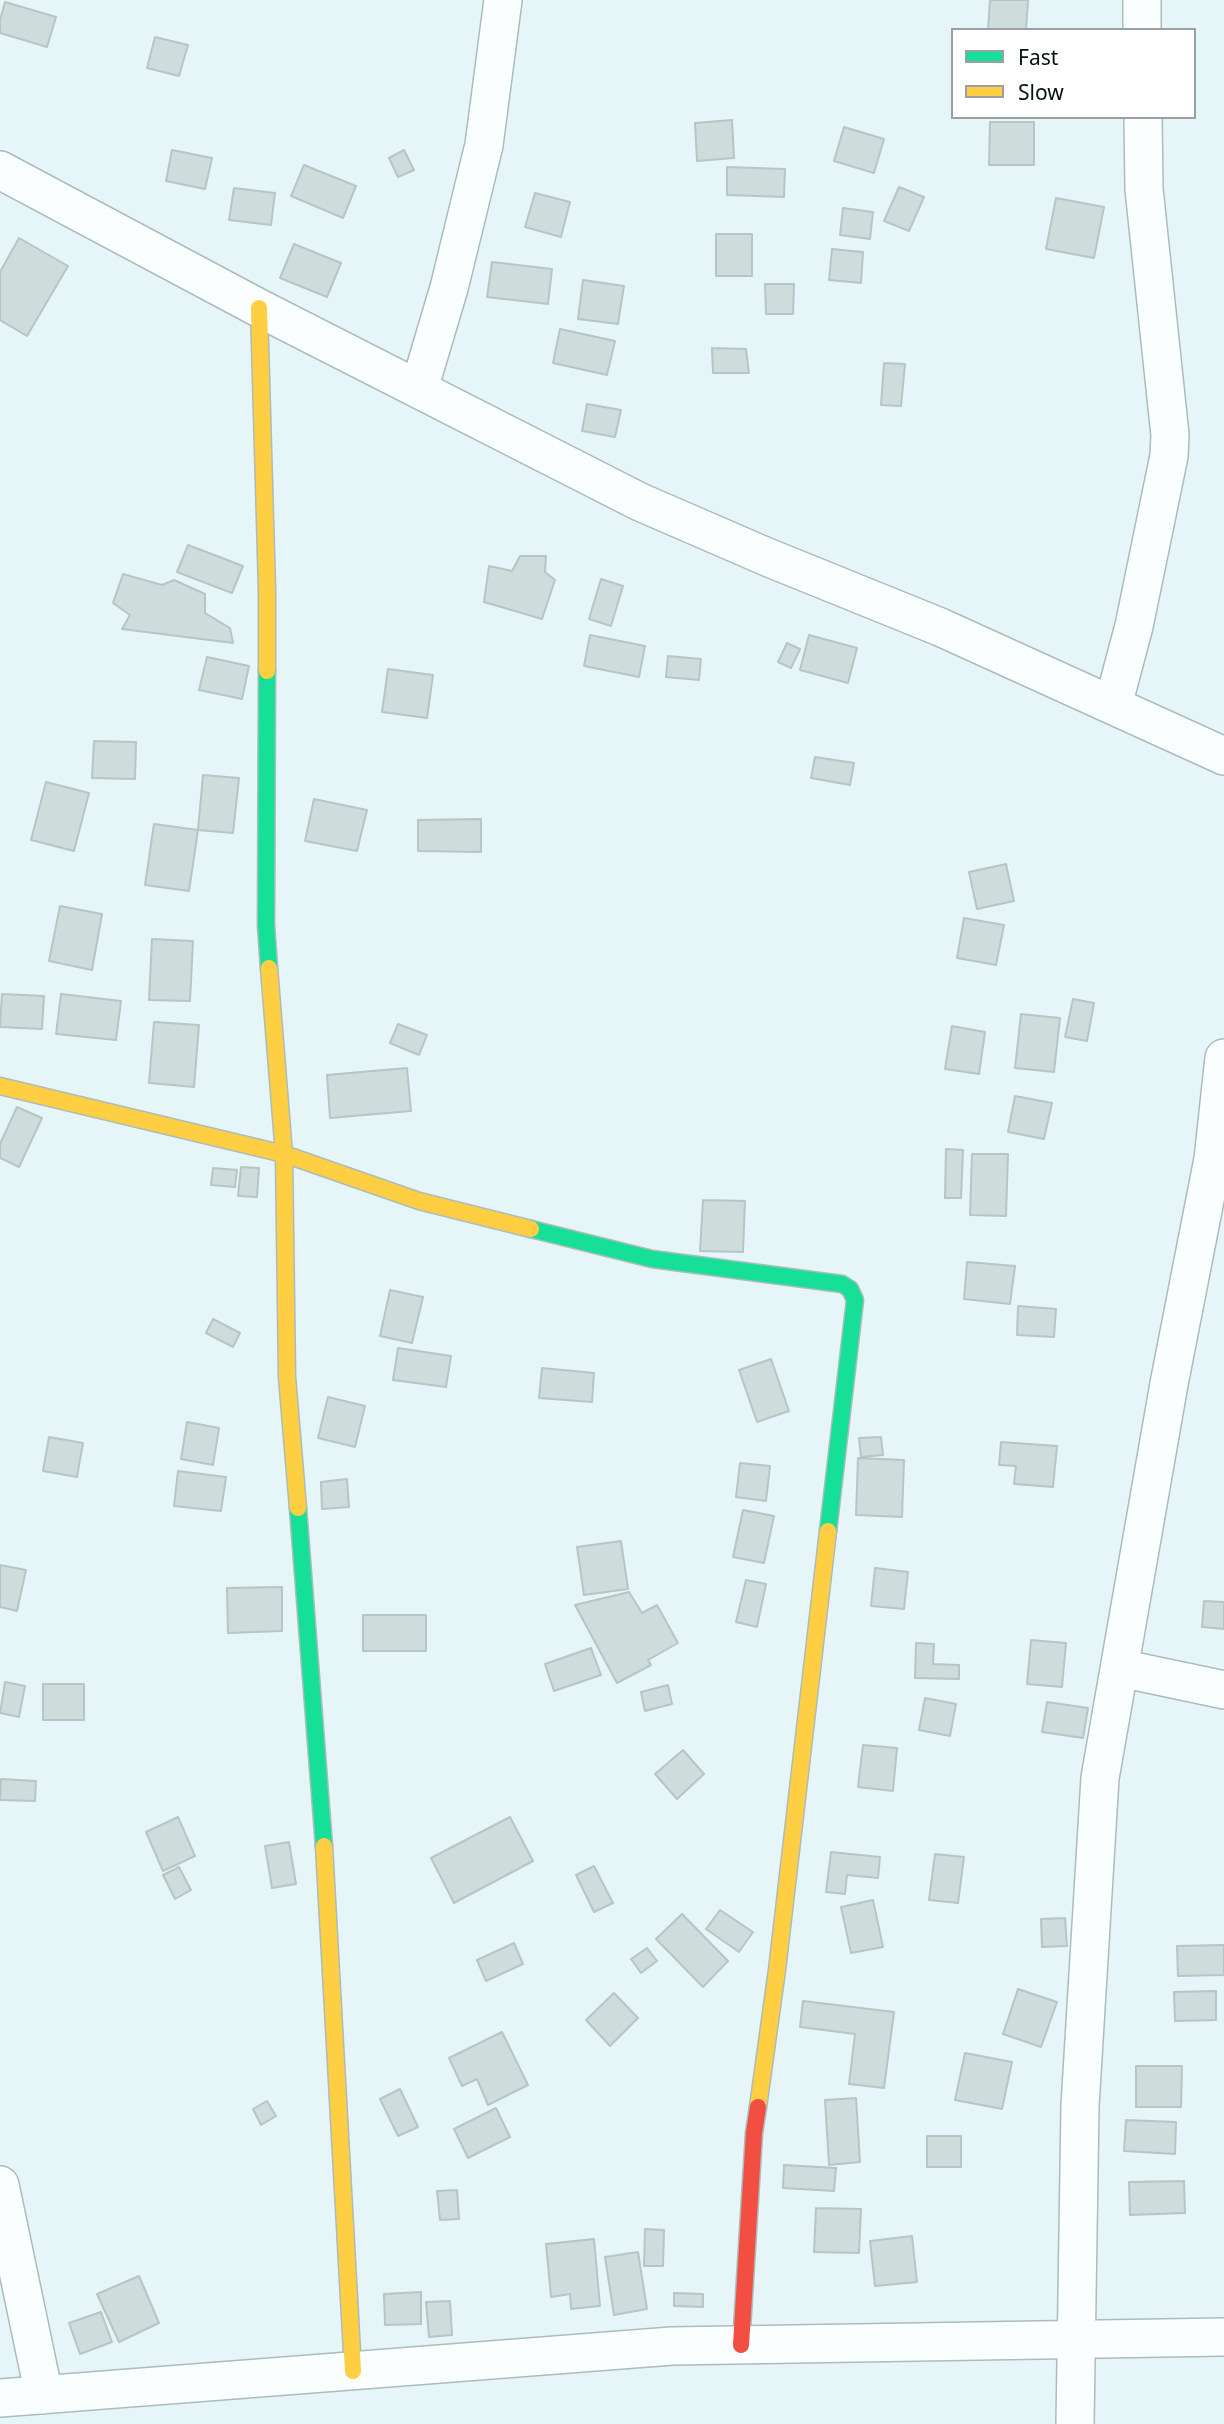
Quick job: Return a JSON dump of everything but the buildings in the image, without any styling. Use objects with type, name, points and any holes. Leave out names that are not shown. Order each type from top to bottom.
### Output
[{"type":"street","points":[[419,389],[449,288],[484,145],[503,0]]},
{"type":"street","points":[[1142,0],[1142,28]]},
{"type":"street","points":[[1113,705],[1134,626],[1169,456],[1170,435],[1144,189],[1143,119]]},
{"type":"street","points":[[0,170],[259,308],[640,502],[766,557],[940,627],[1224,756]]},
{"type":"street","points":[[259,308],[267,590],[266,925],[284,1154],[287,1377],[319,1762],[353,2371]]},
{"type":"street","points":[[1075,2424],[1080,2106],[1100,1778],[1169,1384],[1213,1159],[1224,1058]]},
{"type":"street","points":[[0,1086],[284,1154],[419,1201],[652,1259],[842,1284],[850,1289],[855,1300],[777,1970],[754,2133],[741,2345]]},
{"type":"street","points":[[1120,1668],[1224,1690]]},
{"type":"street","points":[[0,2185],[44,2395]]},
{"type":"street","points":[[0,2398],[672,2346],[1224,2337]]},
{"type":"traffic: fast","points":[[267,671],[266,925],[269,968]]},
{"type":"traffic: fast","points":[[531,1229],[652,1259],[842,1284],[850,1289],[855,1300],[828,1531]]},
{"type":"traffic: fast","points":[[298,1508],[324,1846]]},
{"type":"traffic: slow","points":[[259,308],[267,671]]},
{"type":"traffic: slow","points":[[269,968],[284,1154],[287,1377],[298,1508]]},
{"type":"traffic: slow","points":[[0,1086],[284,1154],[419,1201],[531,1229]]},
{"type":"traffic: slow","points":[[758,2107],[777,1970],[828,1531]]},
{"type":"traffic: slow","points":[[324,1846],[353,2371]]},
{"type":"traffic: jam","points":[[741,2345],[754,2133],[758,2107]]}]
